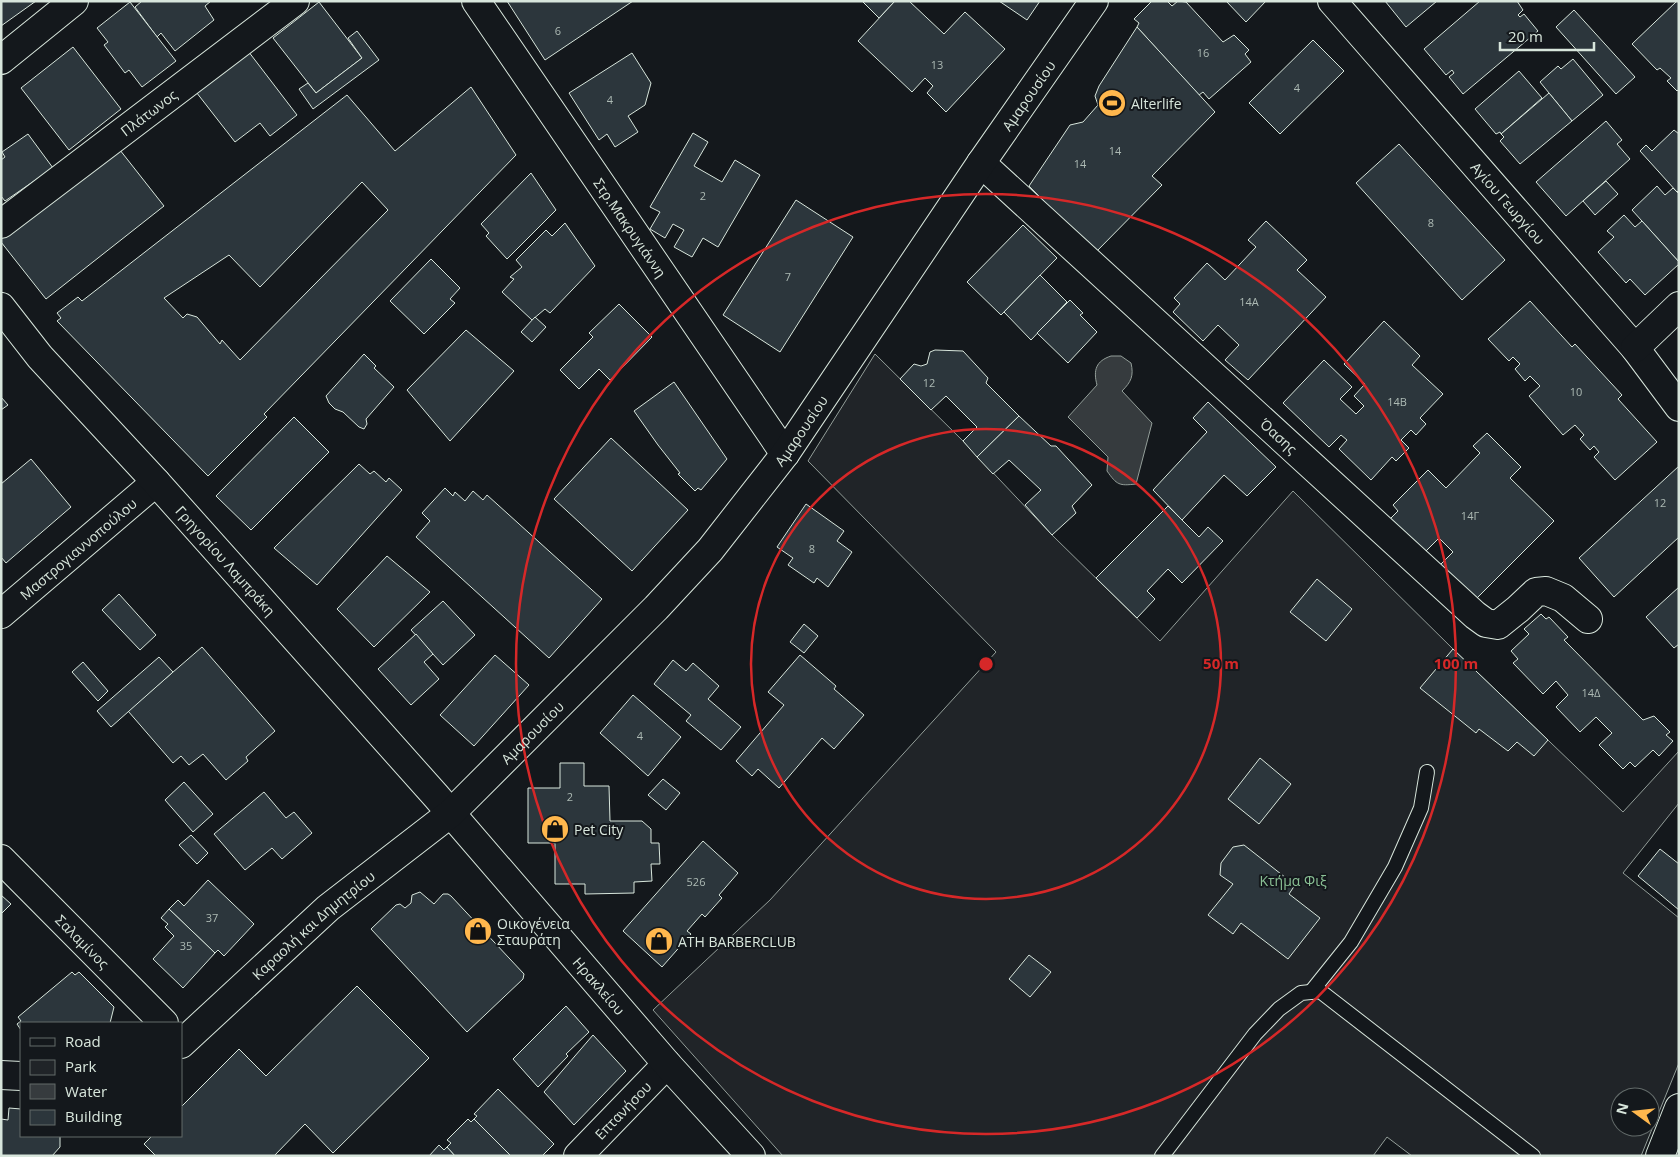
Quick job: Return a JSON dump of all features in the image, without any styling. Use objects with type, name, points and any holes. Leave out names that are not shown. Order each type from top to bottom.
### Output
[{"type":"street","points":[[1,60],[74,1]]},
{"type":"street","name":"Πλάτωνος","points":[[1,224],[295,1]]},
{"type":"street","name":"Στρ.Μακρυγιάννη","points":[[476,1],[785,454]]},
{"type":"street","name":"Αμαρουσίου","points":[[451,813],[656,608],[710,550],[785,454],[981,163],[1094,1]]},
{"type":"street","name":"Αγίου Γεωργίου","points":[[1332,1],[1635,348],[1679,407]]},
{"type":"street","name":"Όασης","points":[[981,163],[1475,616],[1486,623],[1498,625],[1536,592],[1546,591],[1563,598],[1588,619]]},
{"type":"street","points":[[1635,348],[1679,306]]},
{"type":"street","name":"Γρηγορίου Λαμπράκη","points":[[1,307],[40,357],[156,482],[451,813]]},
{"type":"street","name":"Μαστρογιαννοπούλου","points":[[1,614],[156,482]]},
{"type":"street","name":"Καραολή και Δημητρίου","points":[[182,1043],[328,908],[451,813]]},
{"type":"street","name":"Ηρακλείου","points":[[451,813],[667,1064],[751,1156]]},
{"type":"street","name":"Σαλαμίνος","points":[[1,859],[163,1022]]},
{"type":"street","name":"Επτανήσου","points":[[578,1156],[667,1064]]},
{"type":"street","points":[[1,1075],[20,1076]]},
{"type":"street","points":[[1660,1156],[1679,1108]]},
{"type":"lane","points":[[1311,992],[1351,942],[1395,867],[1421,808],[1427,772]]},
{"type":"lane","points":[[1162,1156],[1255,1034],[1279,1010],[1301,993],[1320,991],[1534,1156]]},
{"type":"green space","name":"Κτήμα Φιξ","points":[[875,354],[963,441],[1052,535],[1160,641],[1293,491],[1453,649],[1623,812],[1679,751],[1679,803],[1623,873],[1679,918],[1679,1063],[1660,1110],[1660,1087],[1610,1087],[1610,1137],[1649,1137],[1641,1156],[1412,1156],[1387,1137],[1373,1156],[783,1156],[653,1010],[770,900],[996,652],[808,461]]},
{"type":"water","points":[[1111,356],[1121,356],[1131,363],[1131,379],[1122,391],[1152,423],[1136,484],[1119,484],[1113,479],[1107,471],[1108,457],[1068,417],[1097,385],[1095,375],[1099,363]]},
{"type":"building","points":[[1,1],[36,1],[1,26]]},
{"type":"building","points":[[142,1],[211,1],[205,6],[214,20],[175,51],[161,33],[157,37],[135,7]]},
{"type":"building","points":[[507,1],[633,1],[545,60]]},
{"type":"building","points":[[862,1],[895,1],[879,18]]},
{"type":"building","points":[[895,1],[909,1],[944,34],[965,12],[1005,49],[946,112],[927,93],[933,86],[925,78],[912,92],[858,41]]},
{"type":"building","points":[[999,1],[1040,1],[1027,20]]},
{"type":"building","points":[[1152,1],[1167,1],[1172,6],[1178,1],[1186,2],[1223,42],[1234,35],[1249,50],[1245,54],[1251,62],[1209,99],[1203,92],[1199,95],[1137,27],[1139,23],[1134,19]]},
{"type":"building","points":[[1226,1],[1266,1],[1246,22]]},
{"type":"building","points":[[1385,1],[1437,1],[1406,27]]},
{"type":"building","points":[[1480,1],[1517,1],[1523,10],[1518,15],[1520,17],[1524,14],[1538,31],[1463,94],[1449,77],[1454,73],[1452,70],[1446,75],[1424,49]]},
{"type":"building","points":[[1679,1],[1679,89],[1677,91],[1667,81],[1671,78],[1660,68],[1657,70],[1632,44]]},
{"type":"building","points":[[130,2],[176,61],[142,87],[129,70],[125,73],[104,45],[108,42],[97,28]]},
{"type":"building","points":[[319,2],[362,58],[316,93],[273,38]]},
{"type":"building","points":[[1574,10],[1635,77],[1616,94],[1556,27]]},
{"type":"building","points":[[1137,27],[1215,112],[1152,176],[1162,185],[1095,253],[1029,186],[1070,125],[1083,122],[1098,105],[1095,96],[1099,86]]},
{"type":"building","points":[[357,31],[379,60],[313,109],[299,89],[308,83],[316,93],[362,58],[348,38]]},
{"type":"building","points":[[1313,40],[1344,71],[1280,134],[1249,103]]},
{"type":"building","points":[[73,47],[121,109],[69,150],[21,88]]},
{"type":"building","points":[[245,47],[297,115],[270,136],[260,123],[235,142],[193,88]]},
{"type":"building","points":[[632,53],[651,83],[645,105],[628,116],[638,132],[615,147],[607,134],[599,140],[569,93]]},
{"type":"building","points":[[1573,59],[1603,95],[1572,121],[1540,82],[1558,66],[1561,69]]},
{"type":"building","points":[[1519,71],[1542,98],[1501,134],[1500,132],[1496,134],[1475,109]]},
{"type":"building","points":[[471,87],[516,155],[264,414],[267,417],[208,476],[57,321],[61,318],[57,313],[78,297],[82,301],[347,95],[395,151]],"holes":[[[362,182],[388,210],[240,360],[222,340],[220,344],[197,317],[187,314],[183,318],[164,298],[229,255],[260,287]]]},
{"type":"building","points":[[1549,93],[1572,121],[1520,164],[1500,141],[1504,137],[1501,134]]},
{"type":"building","points":[[1606,121],[1622,140],[1617,144],[1630,159],[1566,216],[1536,182]]},
{"type":"building","points":[[1674,130],[1679,134],[1679,190],[1677,192],[1640,151],[1646,145],[1652,151]]},
{"type":"building","points":[[693,133],[708,142],[694,166],[722,182],[735,160],[760,175],[718,247],[703,238],[692,257],[674,247],[684,230],[673,224],[665,238],[650,229],[660,212],[650,207]]},
{"type":"building","points":[[28,134],[53,168],[5,201],[1,196],[1,160],[5,157],[2,152]]},
{"type":"building","points":[[1399,144],[1505,260],[1462,300],[1356,183]]},
{"type":"building","points":[[116,145],[164,206],[46,299],[1,242],[1,235]]},
{"type":"building","points":[[531,173],[556,210],[507,259],[486,236],[489,233],[481,224]]},
{"type":"building","points":[[1606,181],[1618,194],[1595,215],[1583,201]]},
{"type":"building","points":[[1657,186],[1665,195],[1673,188],[1679,194],[1679,262],[1632,210]]},
{"type":"building","points":[[796,200],[853,237],[780,352],[723,315]]},
{"type":"building","points":[[1624,215],[1635,227],[1642,221],[1679,262],[1645,295],[1630,279],[1626,283],[1598,252],[1614,237],[1607,231]]},
{"type":"building","points":[[1266,221],[1307,260],[1297,270],[1326,297],[1248,380],[1225,360],[1239,345],[1218,325],[1203,341],[1173,312],[1180,304],[1174,298],[1207,263],[1225,280],[1256,247],[1248,240]]},
{"type":"building","points":[[565,223],[595,266],[550,313],[545,309],[532,320],[502,292],[514,279],[510,277],[522,267],[516,260],[546,230],[552,236]]},
{"type":"building","points":[[1023,225],[1057,258],[1001,315],[967,282]]},
{"type":"building","points":[[431,259],[460,288],[450,299],[455,303],[424,334],[390,301]]},
{"type":"building","points":[[1040,275],[1067,302],[1031,340],[1004,312]]},
{"type":"building","points":[[1070,300],[1083,313],[1080,315],[1097,332],[1068,363],[1037,333]]},
{"type":"building","points":[[1530,301],[1572,347],[1575,344],[1622,395],[1618,399],[1657,442],[1615,480],[1594,457],[1599,452],[1594,446],[1590,450],[1580,439],[1584,435],[1575,425],[1563,435],[1529,396],[1540,386],[1530,376],[1525,381],[1515,369],[1520,364],[1513,357],[1509,361],[1488,339]]},
{"type":"building","points":[[619,304],[652,337],[610,380],[599,369],[579,389],[560,370],[593,337],[589,333]]},
{"type":"building","points":[[535,317],[546,327],[532,342],[521,332]]},
{"type":"building","points":[[1384,321],[1420,356],[1412,365],[1443,394],[1420,418],[1426,424],[1416,435],[1411,430],[1401,440],[1409,448],[1396,461],[1392,457],[1371,480],[1339,449],[1347,440],[1341,435],[1329,447],[1283,403],[1324,360],[1352,387],[1340,399],[1356,414],[1364,406],[1354,396],[1365,384],[1344,364]]},
{"type":"building","points":[[466,330],[514,371],[450,441],[407,390]]},
{"type":"building","points":[[935,350],[963,351],[988,378],[986,383],[1019,416],[977,457],[963,441],[977,427],[946,396],[931,410],[900,379],[914,364],[921,366],[927,364],[930,352]]},
{"type":"building","points":[[364,354],[376,366],[374,368],[394,387],[366,419],[367,424],[364,429],[359,427],[343,412],[335,409],[329,403],[326,396]]},
{"type":"building","points":[[674,382],[727,459],[701,490],[698,488],[695,491],[678,474],[680,473],[634,411]]},
{"type":"building","points":[[1,397],[8,405],[1,410]]},
{"type":"building","points":[[1208,402],[1276,467],[1247,496],[1224,475],[1182,520],[1153,490],[1207,432],[1193,418]]},
{"type":"building","points":[[1019,416],[1051,446],[1056,446],[1092,485],[1072,506],[1076,513],[1052,535],[1025,505],[1041,490],[1009,460],[993,474],[977,457]]},
{"type":"building","points":[[294,417],[329,452],[251,530],[216,496]]},
{"type":"building","points":[[1487,433],[1521,467],[1510,478],[1554,521],[1473,602],[1438,567],[1453,552],[1439,538],[1424,553],[1390,519],[1398,511],[1393,505],[1428,470],[1446,488],[1480,453],[1473,446]]},
{"type":"building","points":[[611,438],[688,510],[632,571],[554,499]]},
{"type":"building","points":[[31,459],[71,507],[6,563],[1,557],[1,484]]},
{"type":"building","points":[[359,464],[370,474],[374,471],[386,482],[389,478],[402,490],[317,585],[274,548]]},
{"type":"building","points":[[1679,466],[1679,537],[1614,597],[1579,558]]},
{"type":"building","points":[[445,488],[453,496],[455,492],[465,501],[473,491],[483,500],[487,495],[602,599],[549,658],[416,537],[430,521],[422,513]]},
{"type":"building","points":[[806,504],[844,531],[837,541],[852,552],[828,587],[817,578],[814,583],[788,565],[793,558],[777,547]]},
{"type":"building","points":[[1168,506],[1199,537],[1208,527],[1223,541],[1182,583],[1168,569],[1147,591],[1155,599],[1137,618],[1096,578]]},
{"type":"building","points":[[387,556],[430,592],[374,647],[337,609]]},
{"type":"building","points":[[1317,579],[1352,609],[1326,641],[1290,612]]},
{"type":"building","points":[[1679,587],[1679,644],[1674,648],[1646,617]]},
{"type":"building","points":[[119,594],[156,635],[140,650],[102,610]]},
{"type":"building","points":[[443,601],[475,635],[443,665],[411,630]]},
{"type":"building","points":[[1541,614],[1546,619],[1549,617],[1568,637],[1564,640],[1643,720],[1654,716],[1670,732],[1666,735],[1673,741],[1659,756],[1653,750],[1635,767],[1630,762],[1623,769],[1599,745],[1612,733],[1596,717],[1580,732],[1556,707],[1568,695],[1556,681],[1543,694],[1513,663],[1518,659],[1511,651],[1529,634],[1524,629]]},
{"type":"building","points":[[804,624],[818,636],[804,653],[790,642]]},
{"type":"building","points":[[416,634],[433,654],[424,662],[439,679],[411,705],[378,669]]},
{"type":"building","points":[[202,647],[275,731],[246,757],[248,761],[226,780],[203,754],[189,765],[181,756],[173,763],[128,711]]},
{"type":"building","points":[[1453,649],[1548,740],[1534,756],[1517,742],[1508,751],[1479,729],[1476,733],[1420,688]]},
{"type":"building","points":[[495,655],[529,685],[474,746],[440,715]]},
{"type":"building","points":[[800,655],[836,686],[834,689],[864,715],[834,749],[822,738],[779,788],[758,769],[752,776],[736,761],[784,705],[768,692]]},
{"type":"building","points":[[159,657],[173,672],[111,727],[97,711]]},
{"type":"building","points":[[673,660],[686,671],[693,663],[719,686],[708,699],[741,727],[721,750],[686,721],[691,715],[654,684]]},
{"type":"building","points":[[83,662],[108,691],[98,701],[72,672]]},
{"type":"building","points":[[633,695],[681,737],[648,776],[600,733]]},
{"type":"building","points":[[1260,758],[1291,784],[1259,824],[1228,799]]},
{"type":"building","points":[[560,763],[584,763],[584,786],[609,786],[610,821],[642,821],[651,829],[651,843],[659,843],[660,864],[651,864],[652,881],[634,882],[634,893],[585,894],[585,884],[555,884],[555,843],[528,843],[528,788],[560,788]]},
{"type":"building","points":[[663,779],[680,793],[666,810],[648,795]]},
{"type":"building","points":[[184,782],[213,814],[193,832],[165,800]]},
{"type":"building","points":[[264,792],[286,818],[294,812],[312,833],[282,859],[272,848],[245,870],[214,834]]},
{"type":"building","points":[[191,835],[208,853],[197,864],[179,845]]},
{"type":"building","points":[[703,841],[738,873],[719,895],[722,898],[705,917],[702,914],[687,931],[691,934],[662,967],[623,931]]},
{"type":"building","points":[[1244,845],[1295,885],[1289,894],[1320,918],[1288,959],[1241,923],[1233,934],[1208,915],[1233,884],[1220,875],[1221,863],[1233,847]]},
{"type":"building","points":[[1660,849],[1679,864],[1679,910],[1638,876]]},
{"type":"building","points":[[208,880],[254,924],[224,956],[218,950],[215,953],[169,909],[178,900],[184,906]]},
{"type":"building","points":[[420,892],[434,904],[443,894],[451,896],[524,974],[523,979],[467,1032],[371,929],[396,905],[400,904],[405,908],[411,903],[412,895]]},
{"type":"building","points":[[1,895],[11,904],[1,914]]},
{"type":"building","points":[[169,909],[215,953],[183,988],[153,959],[174,936],[165,927],[168,924],[161,918]]},
{"type":"building","points":[[1029,955],[1051,972],[1030,997],[1009,979]]},
{"type":"building","points":[[72,972],[75,975],[79,972],[114,1007],[110,1022],[20,1022],[20,1028],[17,1024],[21,1021],[18,1017]]},
{"type":"building","points":[[357,986],[429,1058],[333,1153],[305,1124],[274,1156],[156,1156],[144,1144],[151,1137],[182,1137],[182,1106],[239,1049],[266,1076]]},
{"type":"building","points":[[566,1006],[589,1032],[566,1054],[568,1056],[538,1087],[513,1059]]},
{"type":"building","points":[[593,1035],[626,1071],[574,1125],[544,1092]]},
{"type":"building","points":[[498,1089],[554,1144],[542,1156],[511,1156],[474,1119],[477,1116],[474,1114]]},
{"type":"building","points":[[9,1108],[20,1109],[20,1137],[60,1137],[60,1147],[52,1156],[1,1156],[1,1119],[8,1120]]},
{"type":"building","points":[[468,1119],[471,1122],[474,1119],[511,1156],[455,1156],[447,1147],[451,1143],[447,1140]]},
{"type":"building","points":[[439,1145],[444,1150],[447,1147],[455,1156],[429,1156]]},
{"type":"place","name":"Alterlife","points":[[1112,103]]},
{"type":"place","name":"Pet City","points":[[555,829]]},
{"type":"place","name":"Οικογένεια Σταυράτη","points":[[478,931]]},
{"type":"place","name":"ATH BARBERCLUB","points":[[659,941]]}]
